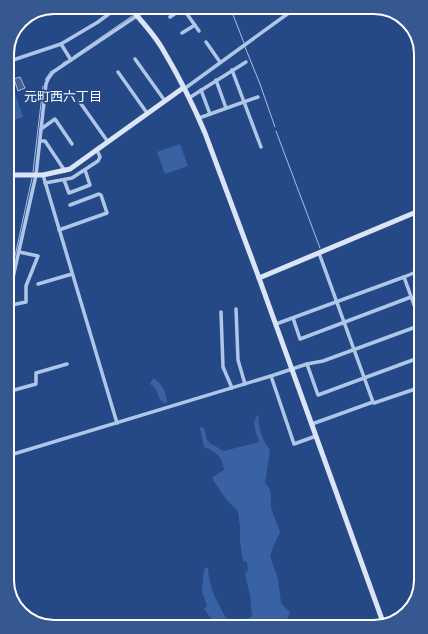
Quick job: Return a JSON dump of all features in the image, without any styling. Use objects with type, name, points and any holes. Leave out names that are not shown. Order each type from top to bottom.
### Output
[{"type":"street","points":[[14,60],[61,44],[109,14]]},
{"type":"street","points":[[14,274],[36,175],[46,82],[53,72],[135,14],[162,47],[199,118],[276,324],[382,619]]},
{"type":"street","points":[[170,17],[174,14]]},
{"type":"street","points":[[187,14],[199,31]]},
{"type":"street","points":[[14,175],[43,175],[65,171],[76,166],[147,113],[184,89],[287,14]]},
{"type":"street","points":[[182,33],[195,25]]},
{"type":"street","points":[[206,42],[220,62]]},
{"type":"street","points":[[61,44],[71,60]]},
{"type":"street","points":[[135,59],[165,101]]},
{"type":"street","points":[[189,98],[246,62]]},
{"type":"street","points":[[232,70],[261,147]]},
{"type":"street","points":[[118,72],[147,113]]},
{"type":"street","points":[[216,80],[226,108]]},
{"type":"street","points":[[202,90],[210,114]]},
{"type":"street","points":[[199,118],[258,97]]},
{"type":"street","points":[[79,101],[108,142]]},
{"type":"street","points":[[41,129],[55,119],[72,144]]},
{"type":"street","points":[[40,141],[45,141],[65,171]]},
{"type":"street","points":[[45,183],[72,178],[85,170],[98,161],[100,157],[97,150]]},
{"type":"street","points":[[64,180],[69,193],[90,186],[85,170]]},
{"type":"street","points":[[43,175],[117,423]]},
{"type":"street","points":[[59,230],[108,213],[102,195],[99,194],[70,205]]},
{"type":"street","points":[[259,278],[414,213]]},
{"type":"street","points":[[14,304],[26,302],[26,286],[38,256],[19,252]]},
{"type":"street","points":[[319,253],[373,402]]},
{"type":"street","points":[[276,324],[414,273]]},
{"type":"street","points":[[38,284],[72,274]]},
{"type":"street","points":[[404,277],[414,305]]},
{"type":"street","points":[[293,318],[300,339],[411,297]]},
{"type":"street","points":[[236,309],[239,366],[245,384]]},
{"type":"street","points":[[221,312],[223,367],[232,388]]},
{"type":"street","points":[[14,454],[292,370],[307,364],[323,361],[414,328]]},
{"type":"street","points":[[307,364],[318,394],[414,360]]},
{"type":"street","points":[[14,390],[36,384],[36,373],[67,364]]},
{"type":"street","points":[[271,376],[294,444],[316,436]]},
{"type":"street","points":[[312,424],[373,402],[374,403],[414,389]]},
{"type":"shaded area","points":[[20,77],[25,88],[18,91],[14,79]]},
{"type":"shaded area","points":[[14,90],[23,117],[14,120]]},
{"type":"shaded area","points":[[180,144],[188,166],[165,174],[157,152]]},
{"type":"shaded area","points":[[154,378],[164,389],[167,403],[164,403],[161,400],[155,388],[151,385],[150,383]]},
{"type":"shaded area","points":[[258,415],[259,416],[261,434],[270,450],[265,483],[271,493],[271,508],[280,532],[270,556],[278,579],[281,603],[290,612],[287,620],[246,620],[252,616],[250,595],[245,574],[248,570],[247,562],[243,561],[238,511],[226,499],[213,480],[213,477],[224,470],[222,461],[212,450],[204,447],[200,428],[204,428],[207,440],[211,444],[224,451],[259,442],[254,425]]},
{"type":"shaded area","points":[[208,567],[210,584],[218,604],[227,620],[212,620],[204,609],[207,606],[202,592],[204,569]]},
{"type":"waterway","points":[[233,14],[244,43]]},
{"type":"waterway","points":[[74,56],[132,16]]},
{"type":"waterway","points":[[245,47],[275,127]]},
{"type":"waterway","points":[[62,64],[66,61]]},
{"type":"waterway","points":[[45,80],[51,71]]},
{"type":"waterway","points":[[33,172],[43,86]]},
{"type":"waterway","points":[[276,131],[320,248]]},
{"type":"waterway","points":[[14,261],[32,178]]},
{"type":"district","name":"元町西六丁目","points":[[63,96]]}]
